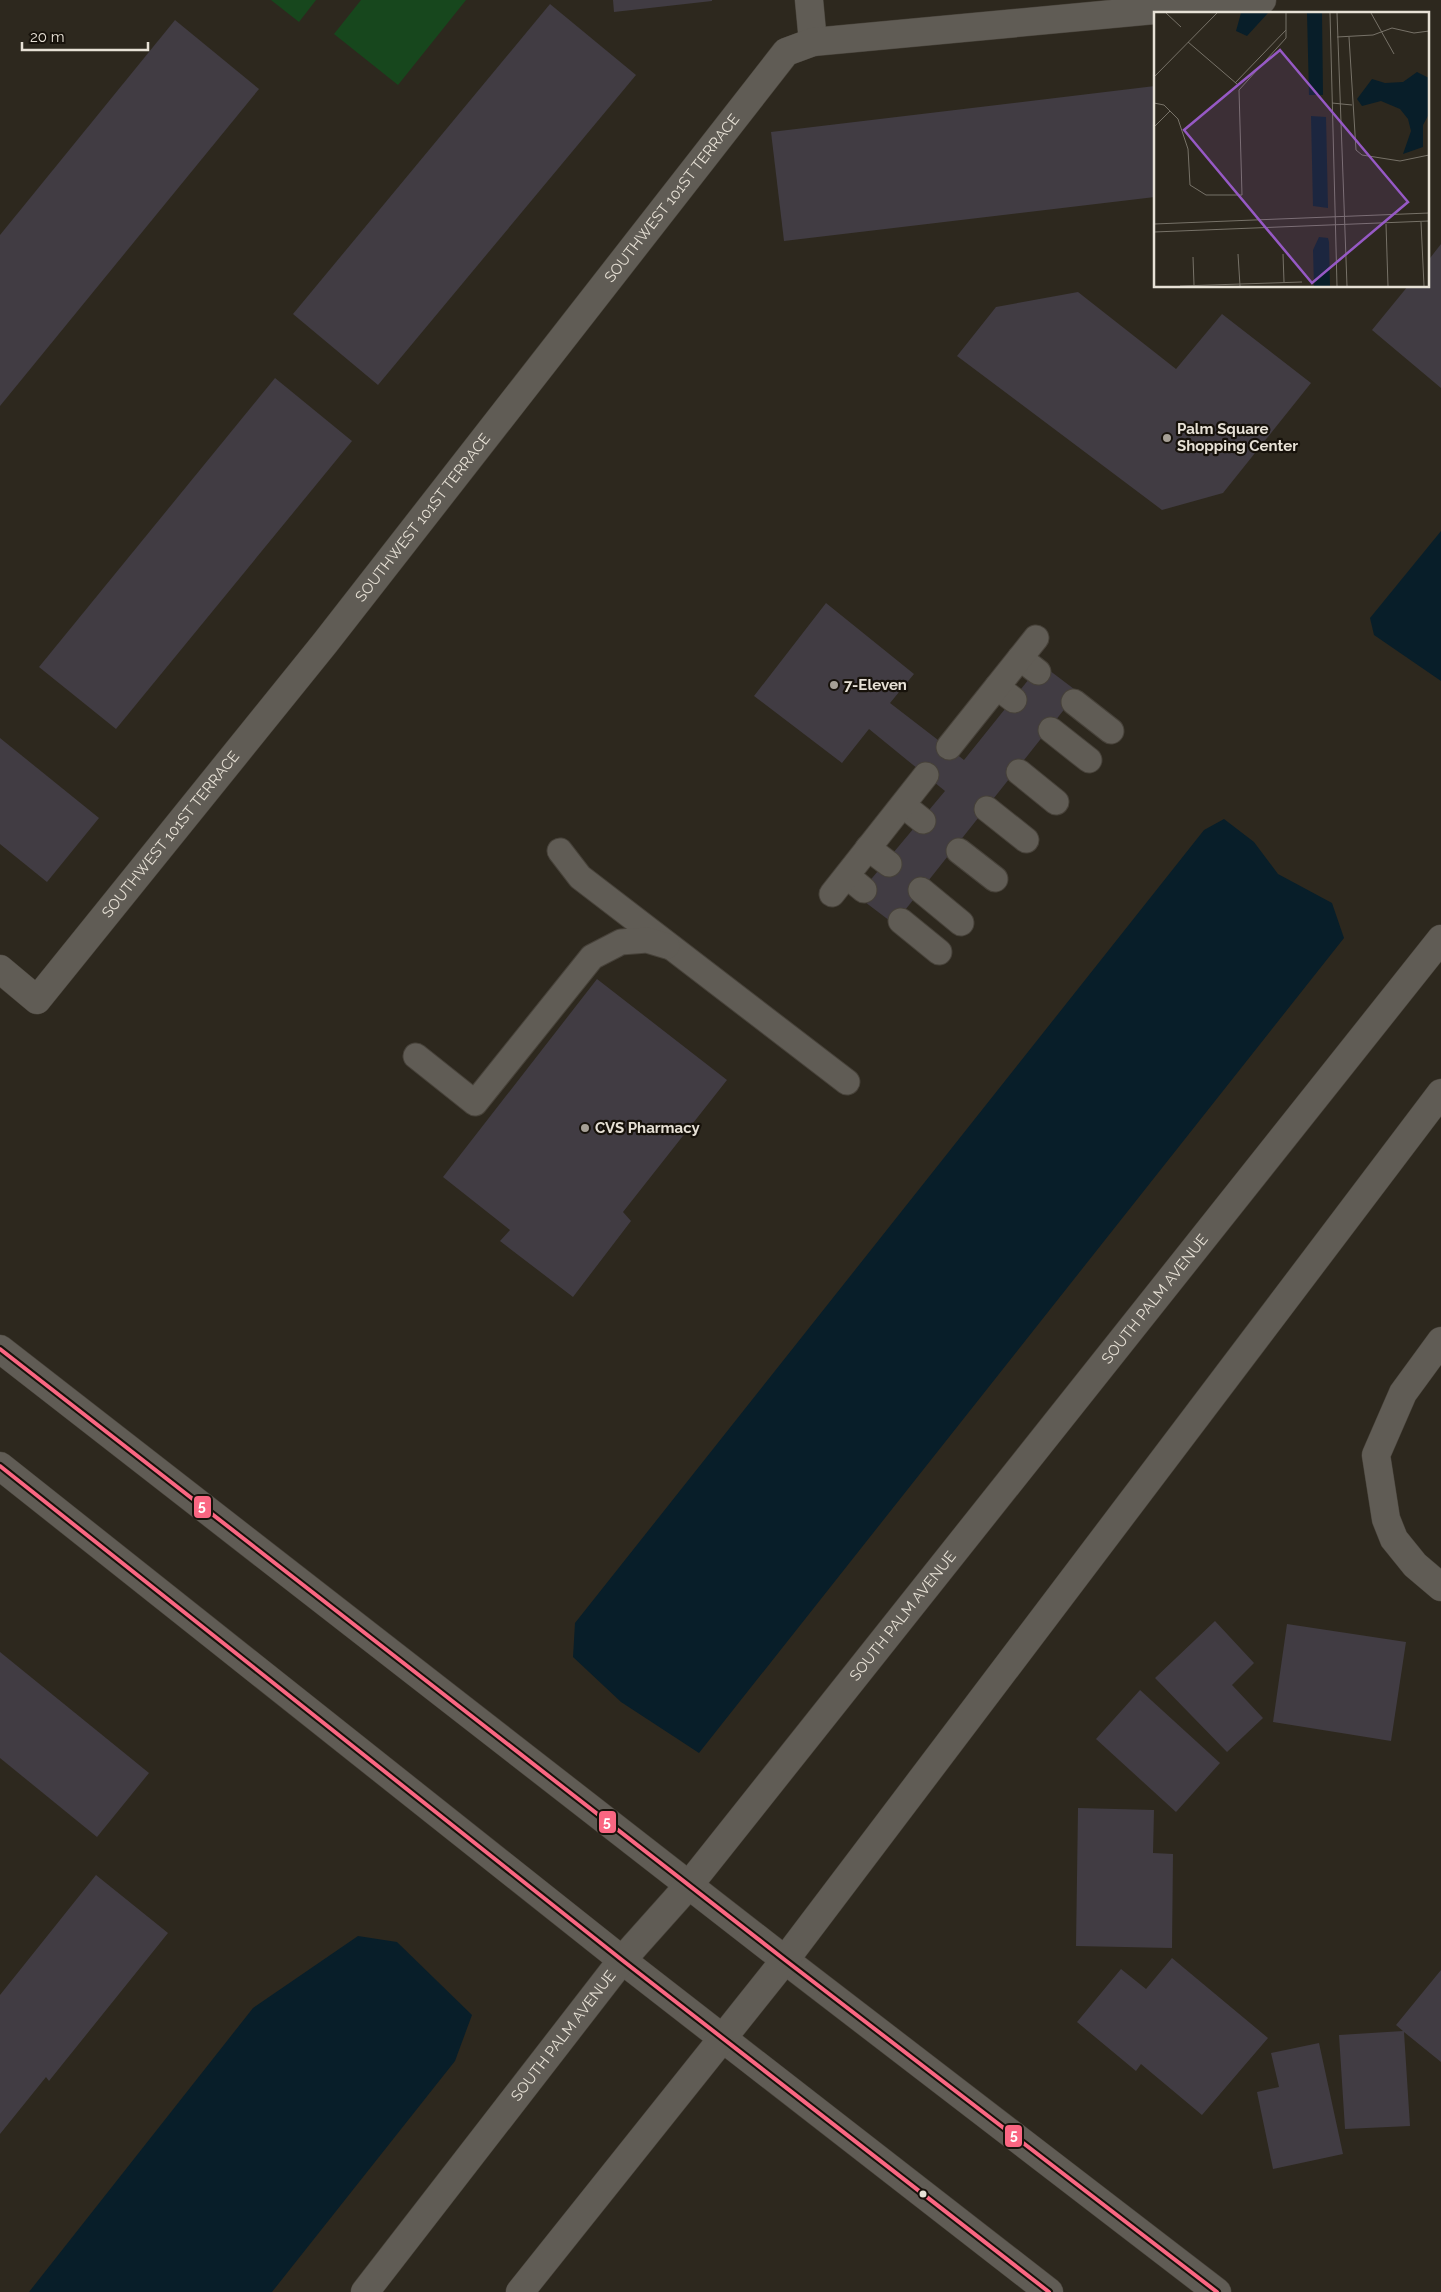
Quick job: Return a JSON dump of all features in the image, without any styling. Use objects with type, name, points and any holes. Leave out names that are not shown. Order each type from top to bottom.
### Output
[{"type":"main road","points":[[809,0],[813,42]]},
{"type":"main road","name":"SOUTHWEST 101ST TERRACE","points":[[0,969],[38,1000],[325,643],[786,52],[813,42],[1262,0]]},
{"type":"main road","name":"SOUTH PALM AVENUE","points":[[365,2292],[622,1960],[689,1885],[1441,939]]},
{"type":"main road","points":[[520,2292],[785,1960],[1441,1093]]},
{"type":"main road","points":[[1441,1341],[1403,1393],[1376,1455],[1386,1519],[1394,1539],[1414,1564],[1441,1587]]},
{"type":"main road","points":[[0,1349],[785,1960],[1217,2292]]},
{"type":"main road","points":[[0,1466],[622,1960],[1048,2292]]},
{"type":"lane","points":[[965,739],[1029,665],[1036,638]]},
{"type":"lane","points":[[1074,702],[1111,731]]},
{"type":"lane","points":[[1052,730],[1089,760]]},
{"type":"lane","points":[[1019,772],[1056,802]]},
{"type":"lane","points":[[848,887],[868,848],[926,776]]},
{"type":"lane","points":[[903,805],[923,822]]},
{"type":"lane","points":[[987,809],[1026,840]]},
{"type":"lane","points":[[868,848],[889,864]]},
{"type":"lane","points":[[560,851],[580,877],[847,1082]]},
{"type":"lane","points":[[959,851],[995,879]]},
{"type":"lane","points":[[921,890],[961,923]]},
{"type":"lane","points":[[901,921],[939,952]]},
{"type":"lane","points":[[416,1056],[475,1102],[592,957],[621,942],[647,940],[674,948]]},
{"type":"green space","points":[[271,0],[316,0],[299,22]]},
{"type":"green space","points":[[361,0],[466,0],[398,85],[334,34]]},
{"type":"water","points":[[1441,531],[1441,681],[1374,635],[1370,618]]},
{"type":"water","points":[[1224,819],[1254,842],[1278,874],[1332,903],[1344,938],[699,1753],[621,1702],[573,1657],[575,1623],[1204,830]]},
{"type":"water","points":[[358,1936],[397,1942],[472,2015],[455,2061],[272,2292],[29,2292],[253,2008]]},
{"type":"building","points":[[613,0],[712,0],[712,1],[614,12]]},
{"type":"building","points":[[550,4],[636,75],[378,385],[293,314]]},
{"type":"building","points":[[175,20],[259,89],[0,406],[0,235]]},
{"type":"building","points":[[1154,86],[1154,197],[784,241],[771,132]]},
{"type":"building","points":[[1441,244],[1441,388],[1372,330],[1406,288],[1428,288],[1428,261]]},
{"type":"building","name":"Palm Square Shopping Center","points":[[1078,292],[1176,369],[1222,314],[1311,383],[1223,493],[1162,510],[957,356],[996,307]]},
{"type":"building","points":[[275,378],[352,441],[116,729],[39,667]]},
{"type":"building","points":[[826,603],[914,674],[890,703],[964,760],[1041,664],[1078,692],[894,924],[857,896],[945,791],[869,729],[842,763],[754,696]]},
{"type":"building","points":[[0,738],[99,818],[47,882],[0,844]]},
{"type":"building","name":"CVS Pharmacy","points":[[597,979],[727,1080],[623,1212],[631,1221],[573,1297],[500,1241],[510,1230],[443,1177]]},
{"type":"building","points":[[1215,1621],[1254,1663],[1232,1685],[1263,1718],[1227,1752],[1155,1678]]},
{"type":"building","points":[[1287,1624],[1406,1642],[1391,1741],[1273,1722]]},
{"type":"building","points":[[0,1652],[149,1773],[97,1837],[0,1758]]},
{"type":"building","points":[[1140,1690],[1220,1763],[1176,1812],[1096,1739]]},
{"type":"building","points":[[1078,1808],[1154,1810],[1153,1853],[1173,1854],[1172,1948],[1076,1946]]},
{"type":"building","points":[[96,1875],[168,1933],[49,2081],[46,2077],[0,2134],[0,1995]]},
{"type":"building","points":[[1172,1958],[1268,2038],[1202,2115],[1141,2064],[1136,2071],[1077,2022],[1121,1969],[1146,1989]]},
{"type":"building","points":[[1441,1970],[1441,2062],[1404,2032],[1410,2126],[1345,2129],[1339,2035],[1403,2031],[1396,2025]]},
{"type":"building","points":[[1319,2043],[1343,2154],[1273,2169],[1257,2092],[1279,2087],[1271,2053]]},
{"type":"transit line","name":"5","points":[[0,1349],[785,1960],[1217,2292]]},
{"type":"transit line","name":"5","points":[[0,1466],[622,1960],[1049,2292]]},
{"type":"place","name":"Palm Square Shopping Center","points":[[1167,438]]},
{"type":"place","name":"7-Eleven","points":[[834,685]]},
{"type":"place","name":"CVS Pharmacy","points":[[585,1128]]}]
